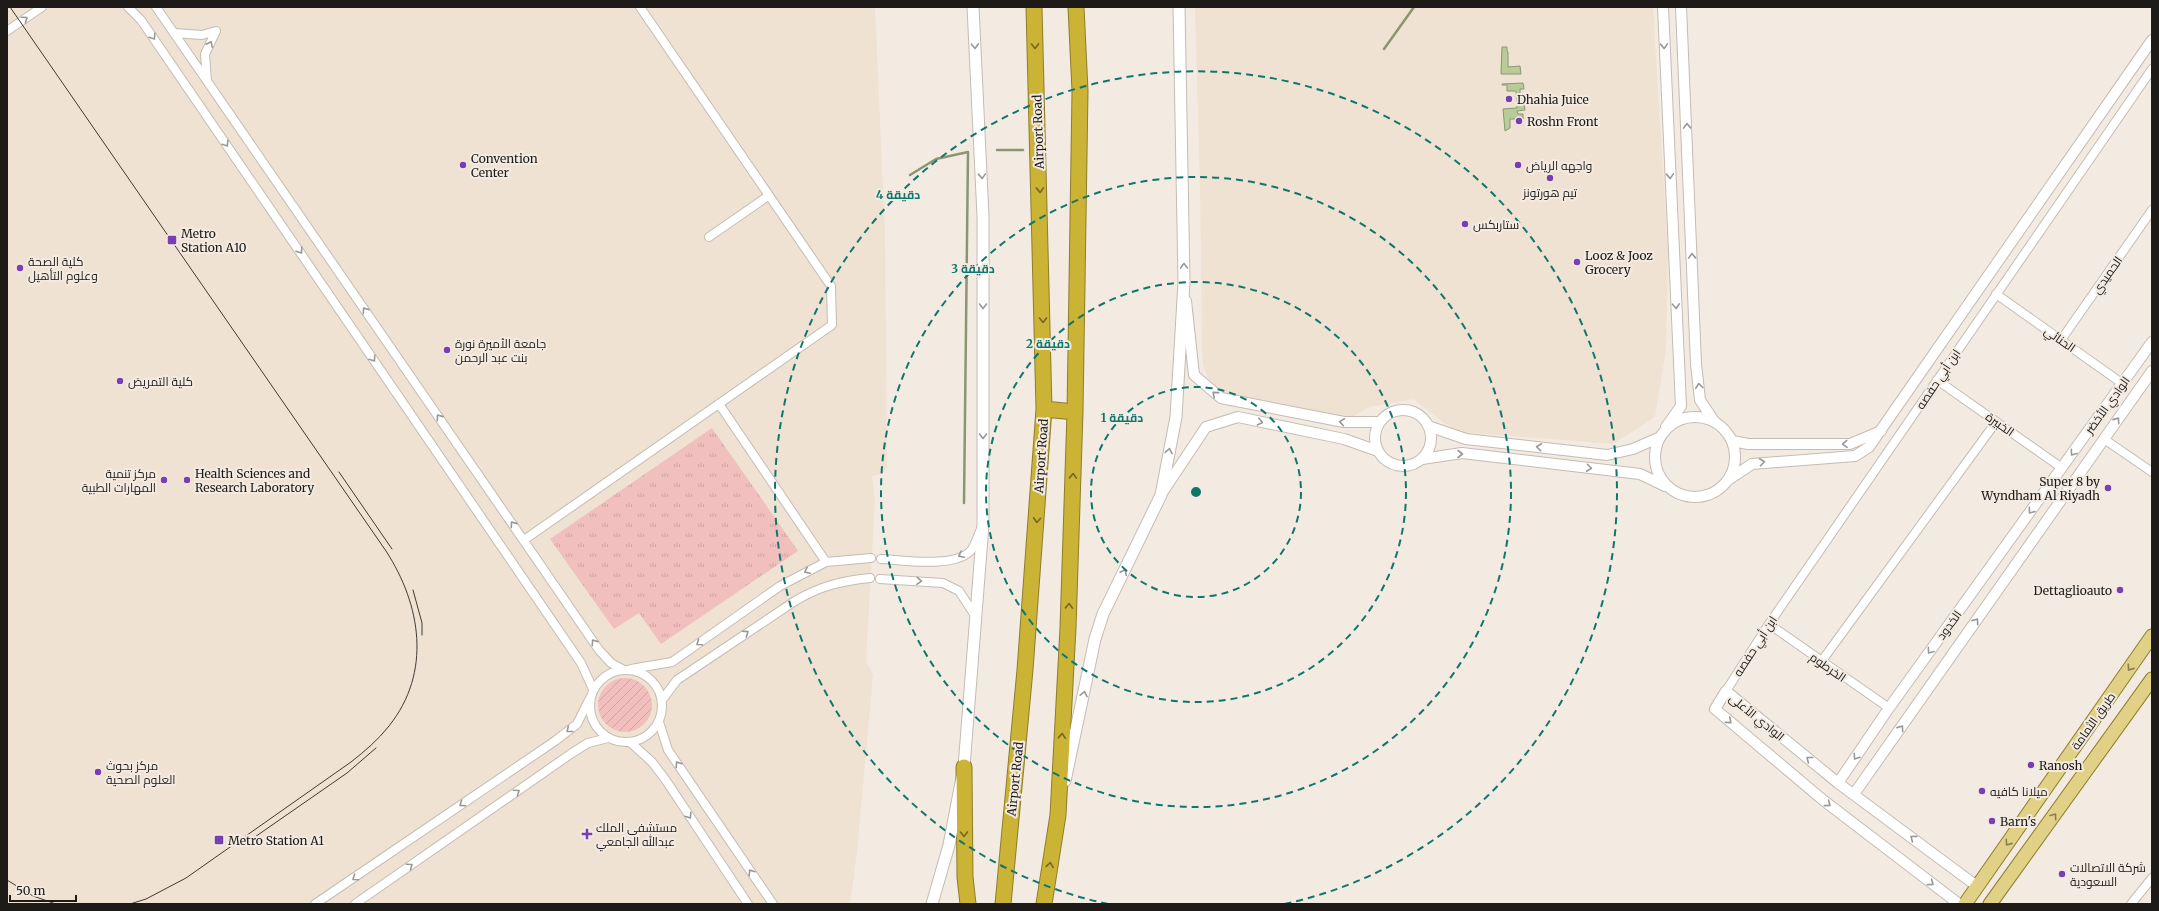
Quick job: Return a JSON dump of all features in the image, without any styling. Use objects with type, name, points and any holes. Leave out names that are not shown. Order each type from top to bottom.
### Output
[{"type":"highway","name":"Airport Road","points":[[1003,904],[1025,670],[1044,409],[1034,7]]},
{"type":"highway","points":[[1044,904],[1058,815],[1068,628],[1075,412],[1080,91],[1076,7]]},
{"type":"highway","points":[[1044,409],[1075,412]]},
{"type":"highway","points":[[964,767],[965,877],[968,904]]},
{"type":"main road","points":[[932,904],[949,845],[964,767],[983,525],[983,216],[973,7]]},
{"type":"main road","points":[[1058,815],[1095,639],[1103,614],[1161,495],[1176,417],[1184,282],[1179,7]]},
{"type":"main road","name":"طريق الثمامة","points":[[1965,904],[2152,636]]},
{"type":"main road","name":"طريق الثمامة","points":[[1990,904],[2152,679]]},
{"type":"street","points":[[7,31],[42,7]]},
{"type":"street","points":[[128,7],[141,20],[582,663],[593,689]]},
{"type":"street","points":[[156,7],[310,228],[599,650],[611,663],[622,669]]},
{"type":"street","points":[[524,540],[832,326],[831,286],[768,196],[764,185],[640,7]]},
{"type":"street","points":[[1663,7],[1681,406],[1658,438],[1654,451],[1654,464],[1659,477],[1668,487]]},
{"type":"street","points":[[1681,7],[1696,364],[1700,400],[1714,421]]},
{"type":"street","points":[[174,33],[202,35],[216,31],[205,54],[207,82]]},
{"type":"street","points":[[1161,495],[1206,427],[1238,417],[1344,439],[1367,446],[1378,451],[1390,464],[1399,466],[1408,466],[1422,459],[1449,454],[1470,454],[1640,474],[1668,487],[1679,495],[1692,498],[1706,496],[1719,490],[1728,480],[1752,464],[1855,456],[1869,447],[1881,431],[2152,40]]},
{"type":"street","name":"ابن أبي حفصه","points":[[1726,691],[1769,624],[2152,69]]},
{"type":"street","points":[[709,237],[768,196]]},
{"type":"street","name":"الحميدي","points":[[2061,340],[2152,210]]},
{"type":"street","points":[[1184,282],[1194,375],[1221,398],[1344,422],[1380,422]]},
{"type":"street","name":"الحنائي","points":[[1996,294],[2123,384]]},
{"type":"street","name":"الوادي الأخضر","points":[[2062,468],[2152,342]]},
{"type":"street","name":"الوادي الأخضر","points":[[2071,486],[2151,374]]},
{"type":"street","name":"الخبيرة","points":[[1938,380],[2062,468]]},
{"type":"street","points":[[719,404],[826,562]]},
{"type":"street","points":[[1378,451],[1375,442],[1375,433],[1380,422],[1392,412],[1402,410],[1419,416],[1428,426],[1466,439],[1607,455],[1633,449],[1658,438]]},
{"type":"street","points":[[1666,427],[1677,420],[1689,416],[1702,417],[1714,421],[1725,429],[1732,441],[1735,454],[1734,468],[1728,480]]},
{"type":"street","points":[[1821,662],[1996,422]]},
{"type":"street","points":[[1422,459],[1429,449],[1431,440],[1428,426]]},
{"type":"street","points":[[1732,441],[1748,444],[1850,444],[1881,431]]},
{"type":"street","points":[[2104,439],[2152,472]]},
{"type":"street","name":"الخدود","points":[[1838,783],[1889,708],[2062,468]]},
{"type":"street","name":"الخدود","points":[[1854,794],[2071,486]]},
{"type":"street","points":[[881,559],[939,562],[959,558],[971,550],[983,525]]},
{"type":"street","points":[[315,904],[555,741],[577,724],[593,689],[605,676],[622,669],[631,669],[672,662],[780,586],[826,562],[871,558]]},
{"type":"street","points":[[662,700],[677,680],[795,601],[811,592],[840,581],[870,578]]},
{"type":"street","points":[[880,579],[943,582],[959,591],[976,617]]},
{"type":"street","name":"الخرطوم","points":[[1769,624],[1821,662],[1889,708]]},
{"type":"street","points":[[590,698],[589,710],[592,721],[598,730],[608,738],[618,742],[630,742],[641,739],[651,732],[659,722],[662,712],[662,700],[659,689],[652,680],[642,673],[631,669]]},
{"type":"street","name":"الوادي الأعلى","points":[[1959,904],[1823,800],[1715,709],[1726,691],[1838,783],[1978,886]]},
{"type":"street","points":[[659,722],[668,750],[773,904]]},
{"type":"street","points":[[355,904],[588,743],[608,738]]},
{"type":"street","points":[[630,742],[652,762],[665,779],[748,904]]},
{"type":"street","points":[[2131,904],[2152,878]]},
{"type":"shaded area","name":"جامعة الأميرة نورة بنت عبد الرحمن","points":[[7,7],[875,7],[885,233],[887,468],[882,474],[872,476],[875,500],[866,661],[873,675],[857,852],[850,904],[7,904]]},
{"type":"shaded area","name":"واجهه الرياض","points":[[1195,7],[1653,7],[1668,253],[1666,350],[1655,417],[1613,444],[1461,432],[1445,424],[1414,399],[1370,407],[1346,420],[1229,396],[1214,386],[1207,376],[1203,365],[1202,346],[1200,187]]},
{"type":"shaded area","points":[[1502,47],[1507,47],[1508,67],[1520,66],[1521,74],[1501,74]]},
{"type":"shaded area","points":[[1523,83],[1524,89],[1520,89],[1520,99],[1523,99],[1525,110],[1517,111],[1518,114],[1523,114],[1523,119],[1510,119],[1510,128],[1505,131],[1503,109],[1517,108],[1516,91],[1507,91],[1507,85],[1502,84]]},
{"type":"green space","points":[[712,428],[798,551],[661,644],[639,613],[614,629],[550,539]]},
{"type":"green space","points":[[620,678],[630,678],[640,682],[648,690],[652,700],[652,710],[648,720],[640,728],[630,732],[620,732],[610,728],[602,720],[598,710],[598,700],[602,690],[610,682]]},
{"type":"waterway","points":[[1384,49],[1414,7]]},
{"type":"waterway","points":[[997,150],[1023,150]]},
{"type":"waterway","points":[[910,175],[936,159],[968,152],[964,503]]},
{"type":"tram line","points":[[10,7],[386,551],[398,572],[407,594],[414,616],[417,638],[416,661],[412,683],[403,705],[389,726],[371,745],[351,762],[186,878],[146,899],[130,904]]},
{"type":"tram line","points":[[339,472],[392,549]]},
{"type":"tram line","points":[[413,590],[422,623],[422,635]]},
{"type":"tram line","points":[[252,839],[347,773],[376,748]]},
{"type":"tram line","points":[[7,880],[33,896],[56,904]]},
{"type":"place","name":"Dhahia Juice","points":[[1509,99]]},
{"type":"place","name":"Roshn Front","points":[[1519,121]]},
{"type":"place","name":"Convention Center","points":[[463,165]]},
{"type":"place","name":"واجهه الرياض","points":[[1518,165]]},
{"type":"place","name":"تيم هورتونز","points":[[1550,178]]},
{"type":"place","name":"ستاربكس","points":[[1465,224]]},
{"type":"place","name":"Metro Station A10","points":[[172,240]]},
{"type":"place","name":"Looz & Jooz Grocery","points":[[1577,262]]},
{"type":"place","name":"كلية الصحة وعلوم التأهيل","points":[[20,268]]},
{"type":"place","name":"جامعة الأميرة نورة بنت عبد الرحمن","points":[[447,350]]},
{"type":"place","name":"كلية التمريض","points":[[120,381]]},
{"type":"place","name":"مركز تنمية المهارات الطبية","points":[[164,480]]},
{"type":"place","name":"Health Sciences and Research Laboratory","points":[[187,480]]},
{"type":"place","name":"Super 8 by Wyndham Al Riyadh","points":[[2108,488]]},
{"type":"place","name":"Dettaglioauto","points":[[2120,590]]},
{"type":"place","name":"Ranosh","points":[[2031,765]]},
{"type":"place","name":"مركز بحوث العلوم الصحية","points":[[98,772]]},
{"type":"place","name":"ميلانا كافيه","points":[[1982,791]]},
{"type":"place","name":"Barn's","points":[[1992,821]]},
{"type":"place","name":"مستشفى الملك عبدالله الجامعي","points":[[587,834]]},
{"type":"place","name":"Metro Station A1","points":[[219,840]]},
{"type":"place","name":"شركة الاتصالات السعودية","points":[[2062,874]]}]
